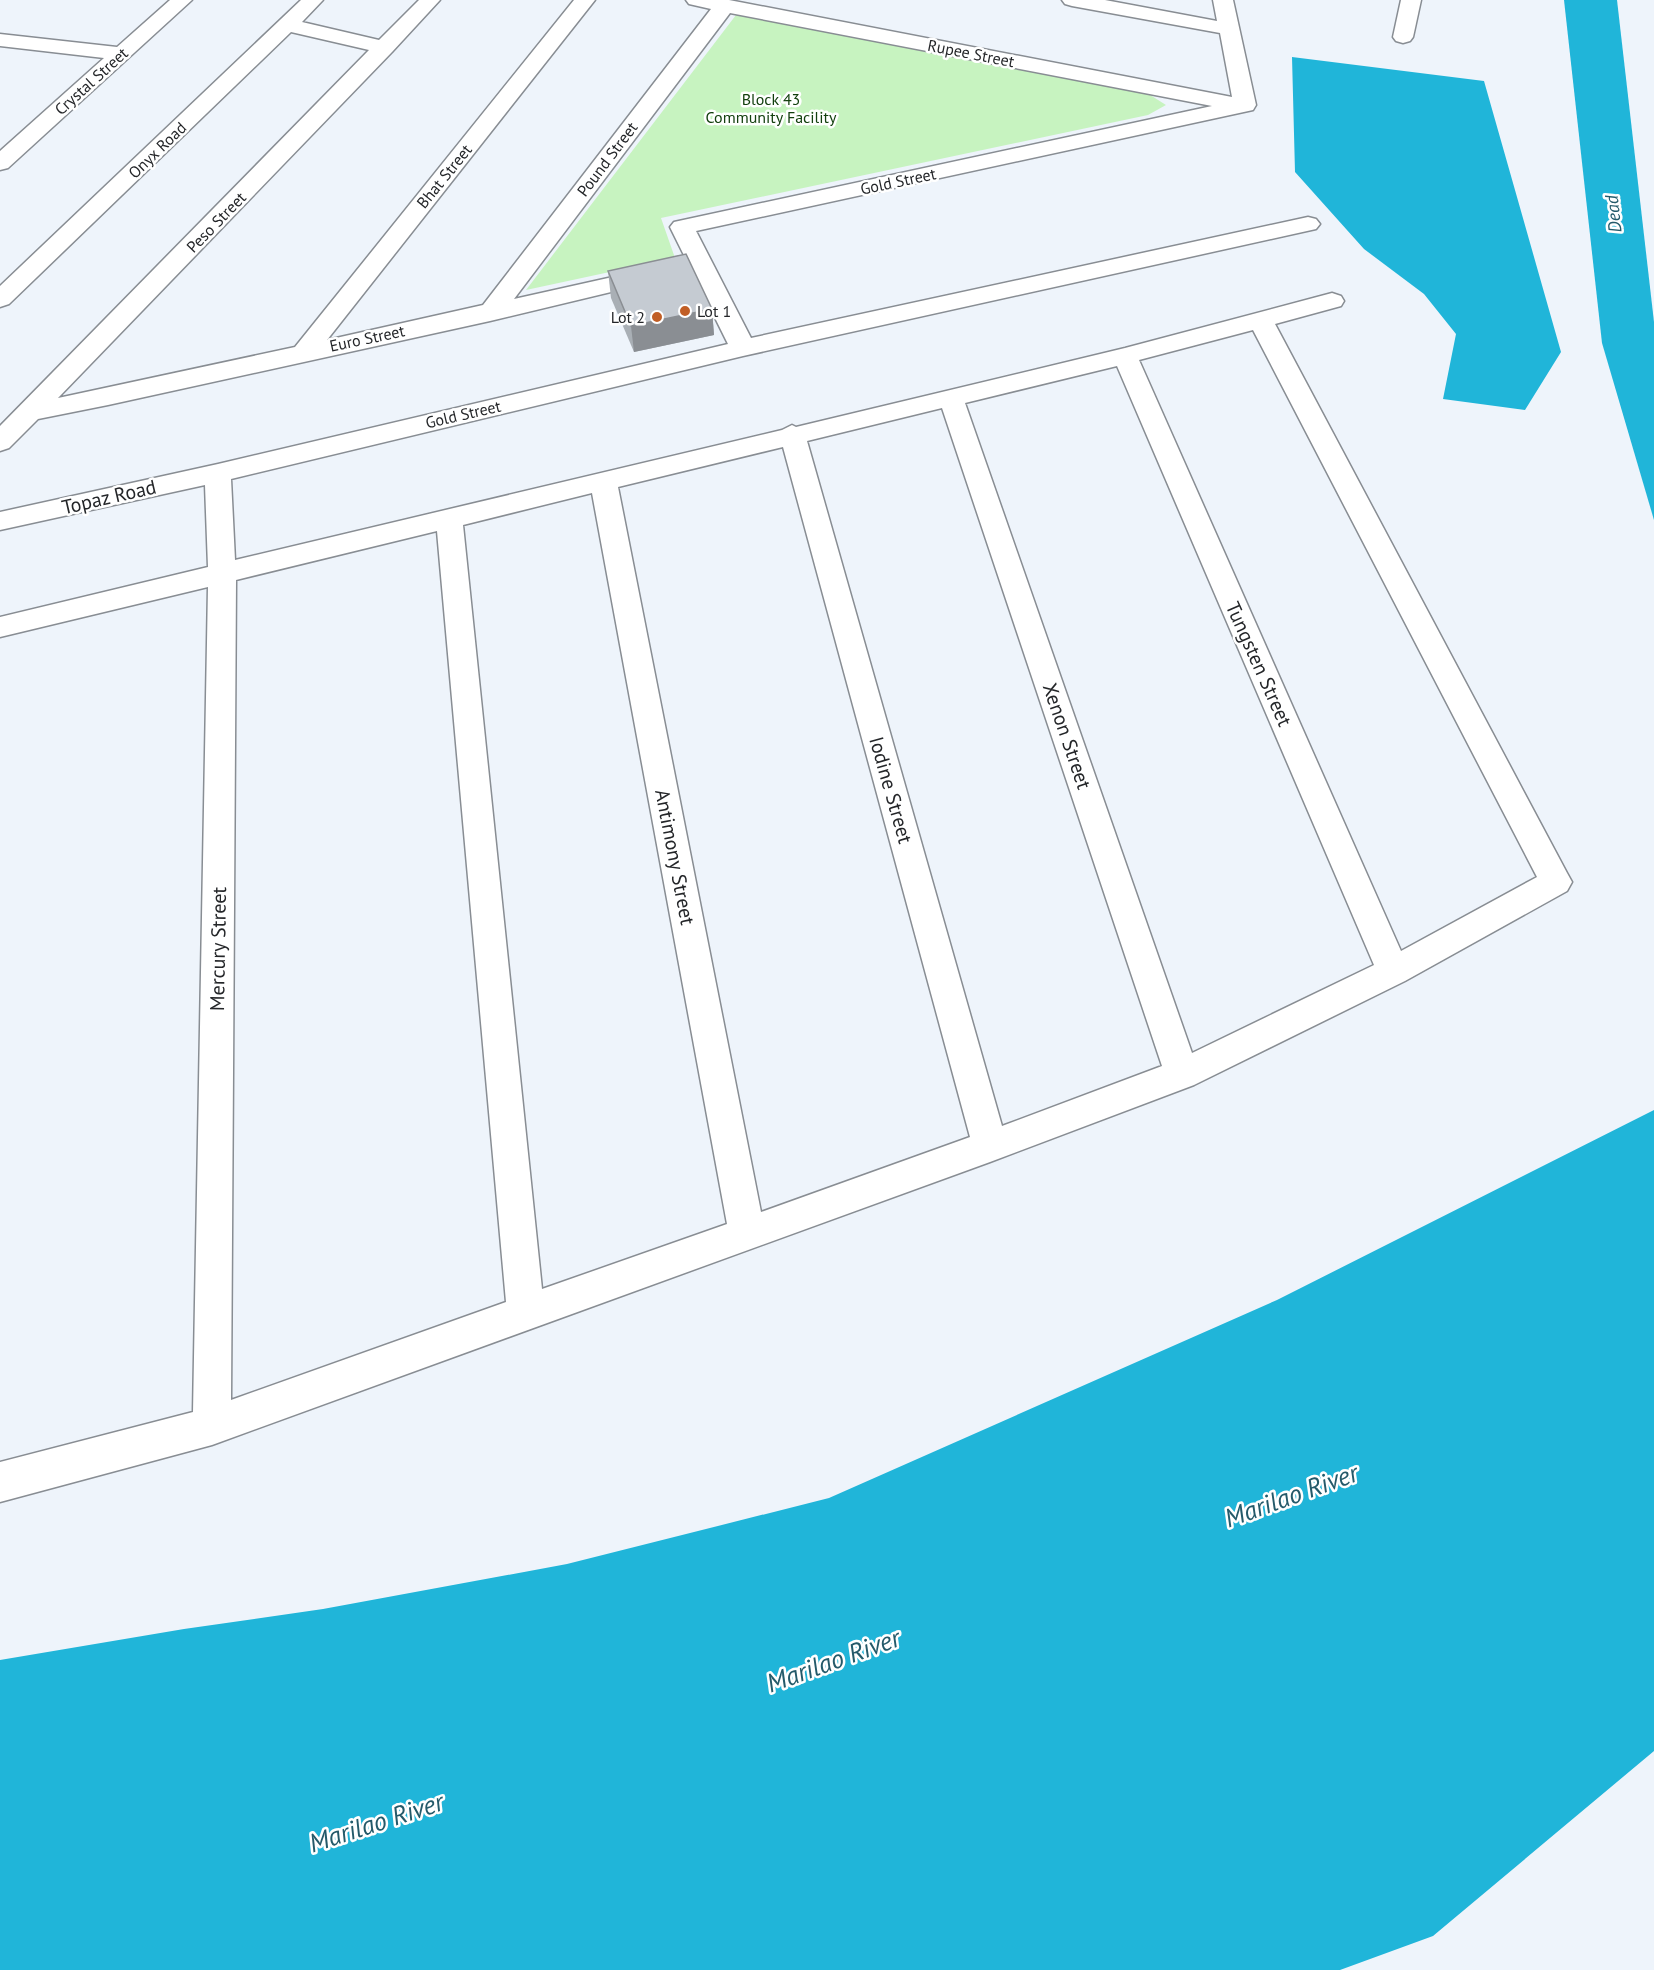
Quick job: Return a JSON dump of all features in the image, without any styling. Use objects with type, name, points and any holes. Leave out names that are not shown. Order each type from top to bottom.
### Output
[{"type":"street","name":"Crystal Street","points":[[0,163],[182,0]]},
{"type":"street","name":"Onyx Road","points":[[0,298],[312,0]]},
{"type":"street","name":"Peso Street","points":[[0,442],[33,411],[430,0]]},
{"type":"street","name":"Bhat Street","points":[[304,352],[585,0]]},
{"type":"street","name":"Rupee Street","points":[[696,0],[1245,105]]},
{"type":"street","points":[[1072,0],[1229,29]]},
{"type":"street","points":[[1223,0],[1245,105]]},
{"type":"street","points":[[1403,37],[1410,0]]},
{"type":"street","name":"Pound Street","points":[[490,313],[725,5]]},
{"type":"street","points":[[288,25],[386,48]]},
{"type":"street","points":[[0,40],[120,54]]},
{"type":"street","name":"Gold Street","points":[[743,348],[682,227],[1245,105]]},
{"type":"street","points":[[0,140],[23,142]]},
{"type":"street","name":"Gold Street","points":[[218,473],[743,348],[1308,224]]},
{"type":"street","name":"Euro Street","points":[[33,411],[108,397],[304,352],[490,313],[702,263]]},
{"type":"street","points":[[0,630],[222,572],[1125,356],[1332,301]]},
{"type":"street","points":[[0,1482],[212,1426],[990,1146],[1182,1074],[1393,971],[1556,882],[1260,319]]},
{"type":"street","name":"Tungsten Street","points":[[1125,356],[1393,971]]},
{"type":"street","name":"Xenon Street","points":[[951,398],[1182,1074]]},
{"type":"street","name":"Iodine Street","points":[[792,435],[990,1146]]},
{"type":"street","name":"Topaz Road","points":[[0,521],[218,473]]},
{"type":"street","name":"Mercury Street","points":[[212,1426],[222,572],[218,473]]},
{"type":"street","name":"Antimony Street","points":[[603,480],[747,1234]]},
{"type":"street","points":[[449,519],[526,1313]]},
{"type":"green space","name":"Block 43 Community Facility","points":[[736,15],[1147,93],[1166,105],[1148,115],[661,218],[675,258],[526,290]]},
{"type":"water","name":"Dead","points":[[1564,0],[1617,0],[1654,322],[1654,520],[1602,343]]},
{"type":"water","points":[[1292,57],[1484,81],[1561,352],[1525,410],[1443,399],[1456,334],[1424,294],[1364,249],[1295,172]]},
{"type":"water","name":"Marilao River","points":[[1654,1110],[1654,1751],[1433,1936],[1340,1970],[0,1970],[0,1660],[184,1629],[323,1609],[567,1564],[829,1498],[1277,1300]]},
{"type":"building","points":[[686,254],[712,309],[631,326],[608,271]]},
{"type":"place","name":"Lot 1","points":[[685,311]]},
{"type":"place","name":"Lot 2","points":[[657,317]]}]
